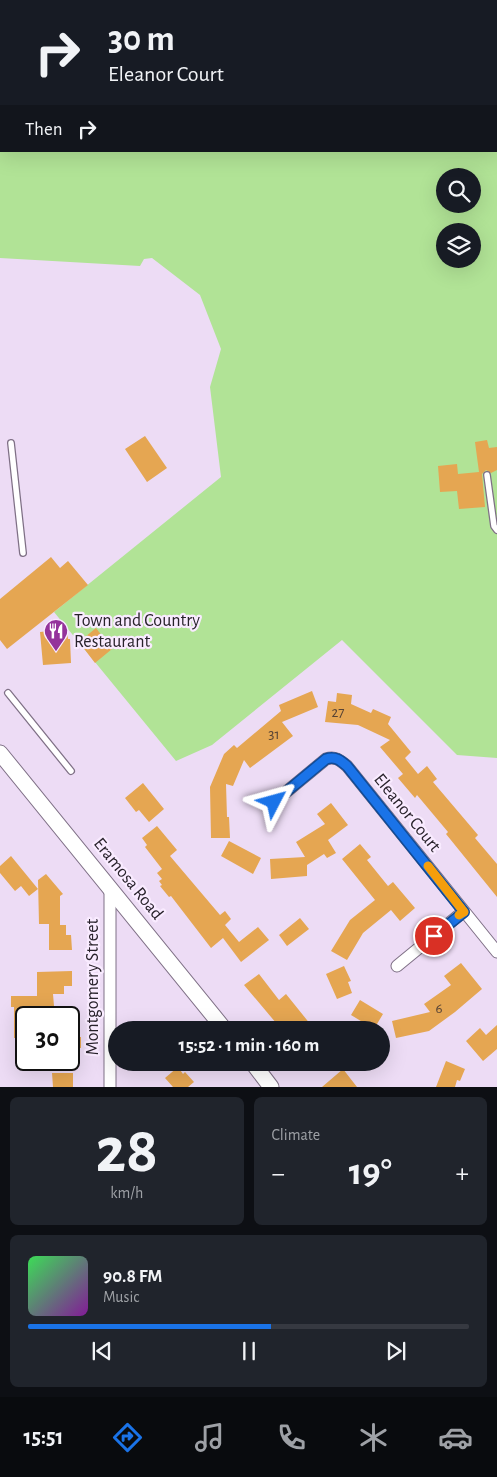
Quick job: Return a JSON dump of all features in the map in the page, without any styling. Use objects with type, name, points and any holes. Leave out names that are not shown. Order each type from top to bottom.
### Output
[{"type":"main road","name":"Eramosa Road","points":[[0,753],[219,1021]]},
{"type":"main road","points":[[259,1071],[271,1087]]},
{"type":"street","name":"Eleanor Court","points":[[274,802],[326,759],[332,757],[339,759],[347,766],[497,952]]},
{"type":"street","name":"Montgomery Street","points":[[110,887],[110,1087]]},
{"type":"street","points":[[397,966],[464,912]]},
{"type":"lane","points":[[11,443],[23,553]]},
{"type":"lane","points":[[487,475],[494,526],[497,530]]},
{"type":"lane","points":[[8,692],[71,771]]},
{"type":"green space","points":[[0,152],[497,152],[497,758],[457,755],[342,640],[212,745],[176,761],[54,612],[221,477],[210,387],[221,349],[200,295],[152,258],[144,259],[140,266],[0,258]]},
{"type":"building","points":[[145,436],[167,468],[147,482],[125,449]]},
{"type":"building","points":[[487,440],[489,448],[497,447],[497,470],[491,473],[486,470],[482,474],[485,507],[459,509],[457,491],[440,492],[438,466],[457,464],[458,474],[479,472],[475,442]]},
{"type":"building","points":[[51,557],[60,568],[68,561],[88,585],[7,649],[0,640],[0,599]]},
{"type":"building","points":[[96,628],[112,649],[95,663],[79,642]]},
{"type":"building","name":"Town and Country Restaurant","points":[[67,629],[68,639],[70,639],[71,663],[43,665],[40,632]]},
{"type":"building","points":[[312,691],[318,707],[282,722],[293,736],[250,768],[244,760],[233,786],[226,784],[230,838],[211,838],[210,787],[224,754],[234,745],[237,748],[281,711],[279,705]]},
{"type":"building","points":[[337,693],[352,695],[351,704],[371,713],[373,709],[391,717],[388,724],[411,752],[405,758],[418,774],[427,766],[437,779],[433,782],[478,835],[475,838],[497,864],[497,897],[446,834],[448,832],[417,795],[415,798],[398,778],[403,774],[380,747],[390,740],[358,725],[325,722],[328,701],[336,702]]},
{"type":"building","points":[[143,783],[164,809],[149,822],[139,810],[136,812],[125,798]]},
{"type":"building","points":[[331,803],[348,825],[328,840],[336,853],[327,858],[324,854],[307,865],[307,876],[271,879],[270,859],[305,857],[296,842],[325,824],[317,814]]},
{"type":"building","points":[[157,826],[177,850],[170,856],[220,915],[225,911],[231,919],[225,925],[239,942],[258,927],[269,940],[241,962],[223,938],[211,948],[171,896],[169,897],[160,886],[162,885],[159,881],[162,879],[157,873],[162,869],[145,847],[147,845],[142,838]]},
{"type":"building","points":[[229,841],[261,858],[253,874],[221,856]]},
{"type":"building","points":[[360,844],[371,857],[367,860],[388,886],[393,882],[415,908],[400,921],[391,910],[363,933],[347,960],[331,951],[350,920],[375,900],[342,859]]},
{"type":"building","points":[[11,856],[38,889],[29,896],[21,886],[15,891],[0,873],[0,866]]},
{"type":"building","points":[[46,874],[63,894],[60,896],[60,925],[66,925],[66,935],[71,935],[72,950],[49,950],[49,924],[39,924],[38,880]]},
{"type":"building","points":[[300,918],[309,929],[287,946],[279,935]]},
{"type":"building","points":[[461,963],[482,989],[429,1031],[396,1038],[392,1021],[430,1012],[424,1004],[451,985],[444,976]]},
{"type":"building","points":[[344,966],[351,981],[348,982],[352,993],[337,999],[326,974]]},
{"type":"building","points":[[72,971],[72,986],[64,986],[64,994],[53,994],[54,1006],[15,1006],[14,1038],[14,1007],[11,1007],[11,996],[37,996],[37,972]]},
{"type":"building","points":[[259,974],[279,1000],[286,994],[308,1021],[274,1021],[244,985]]},
{"type":"building","points":[[360,1000],[383,1014],[379,1021],[361,1021],[351,1015]]},
{"type":"building","points":[[497,1025],[497,1049],[483,1061],[466,1041],[480,1028],[486,1035]]},
{"type":"building","points":[[446,1061],[465,1069],[460,1081],[457,1080],[455,1087],[436,1087]]},
{"type":"building","points":[[173,1071],[181,1071],[183,1074],[185,1072],[194,1082],[188,1087],[173,1087],[165,1078]]},
{"type":"building","points":[[341,1071],[345,1071],[357,1087],[322,1087]]},
{"type":"building","points":[[52,1073],[73,1073],[73,1087],[53,1087]]},
{"type":"slow traffic","points":[[428,866],[464,912],[459,915]]},
{"type":"place","name":"Town and Country Restaurant","points":[[56,652]]},
{"type":"route","points":[[274,802],[326,759],[332,757],[339,759],[347,766],[464,912],[434,936]]}]
